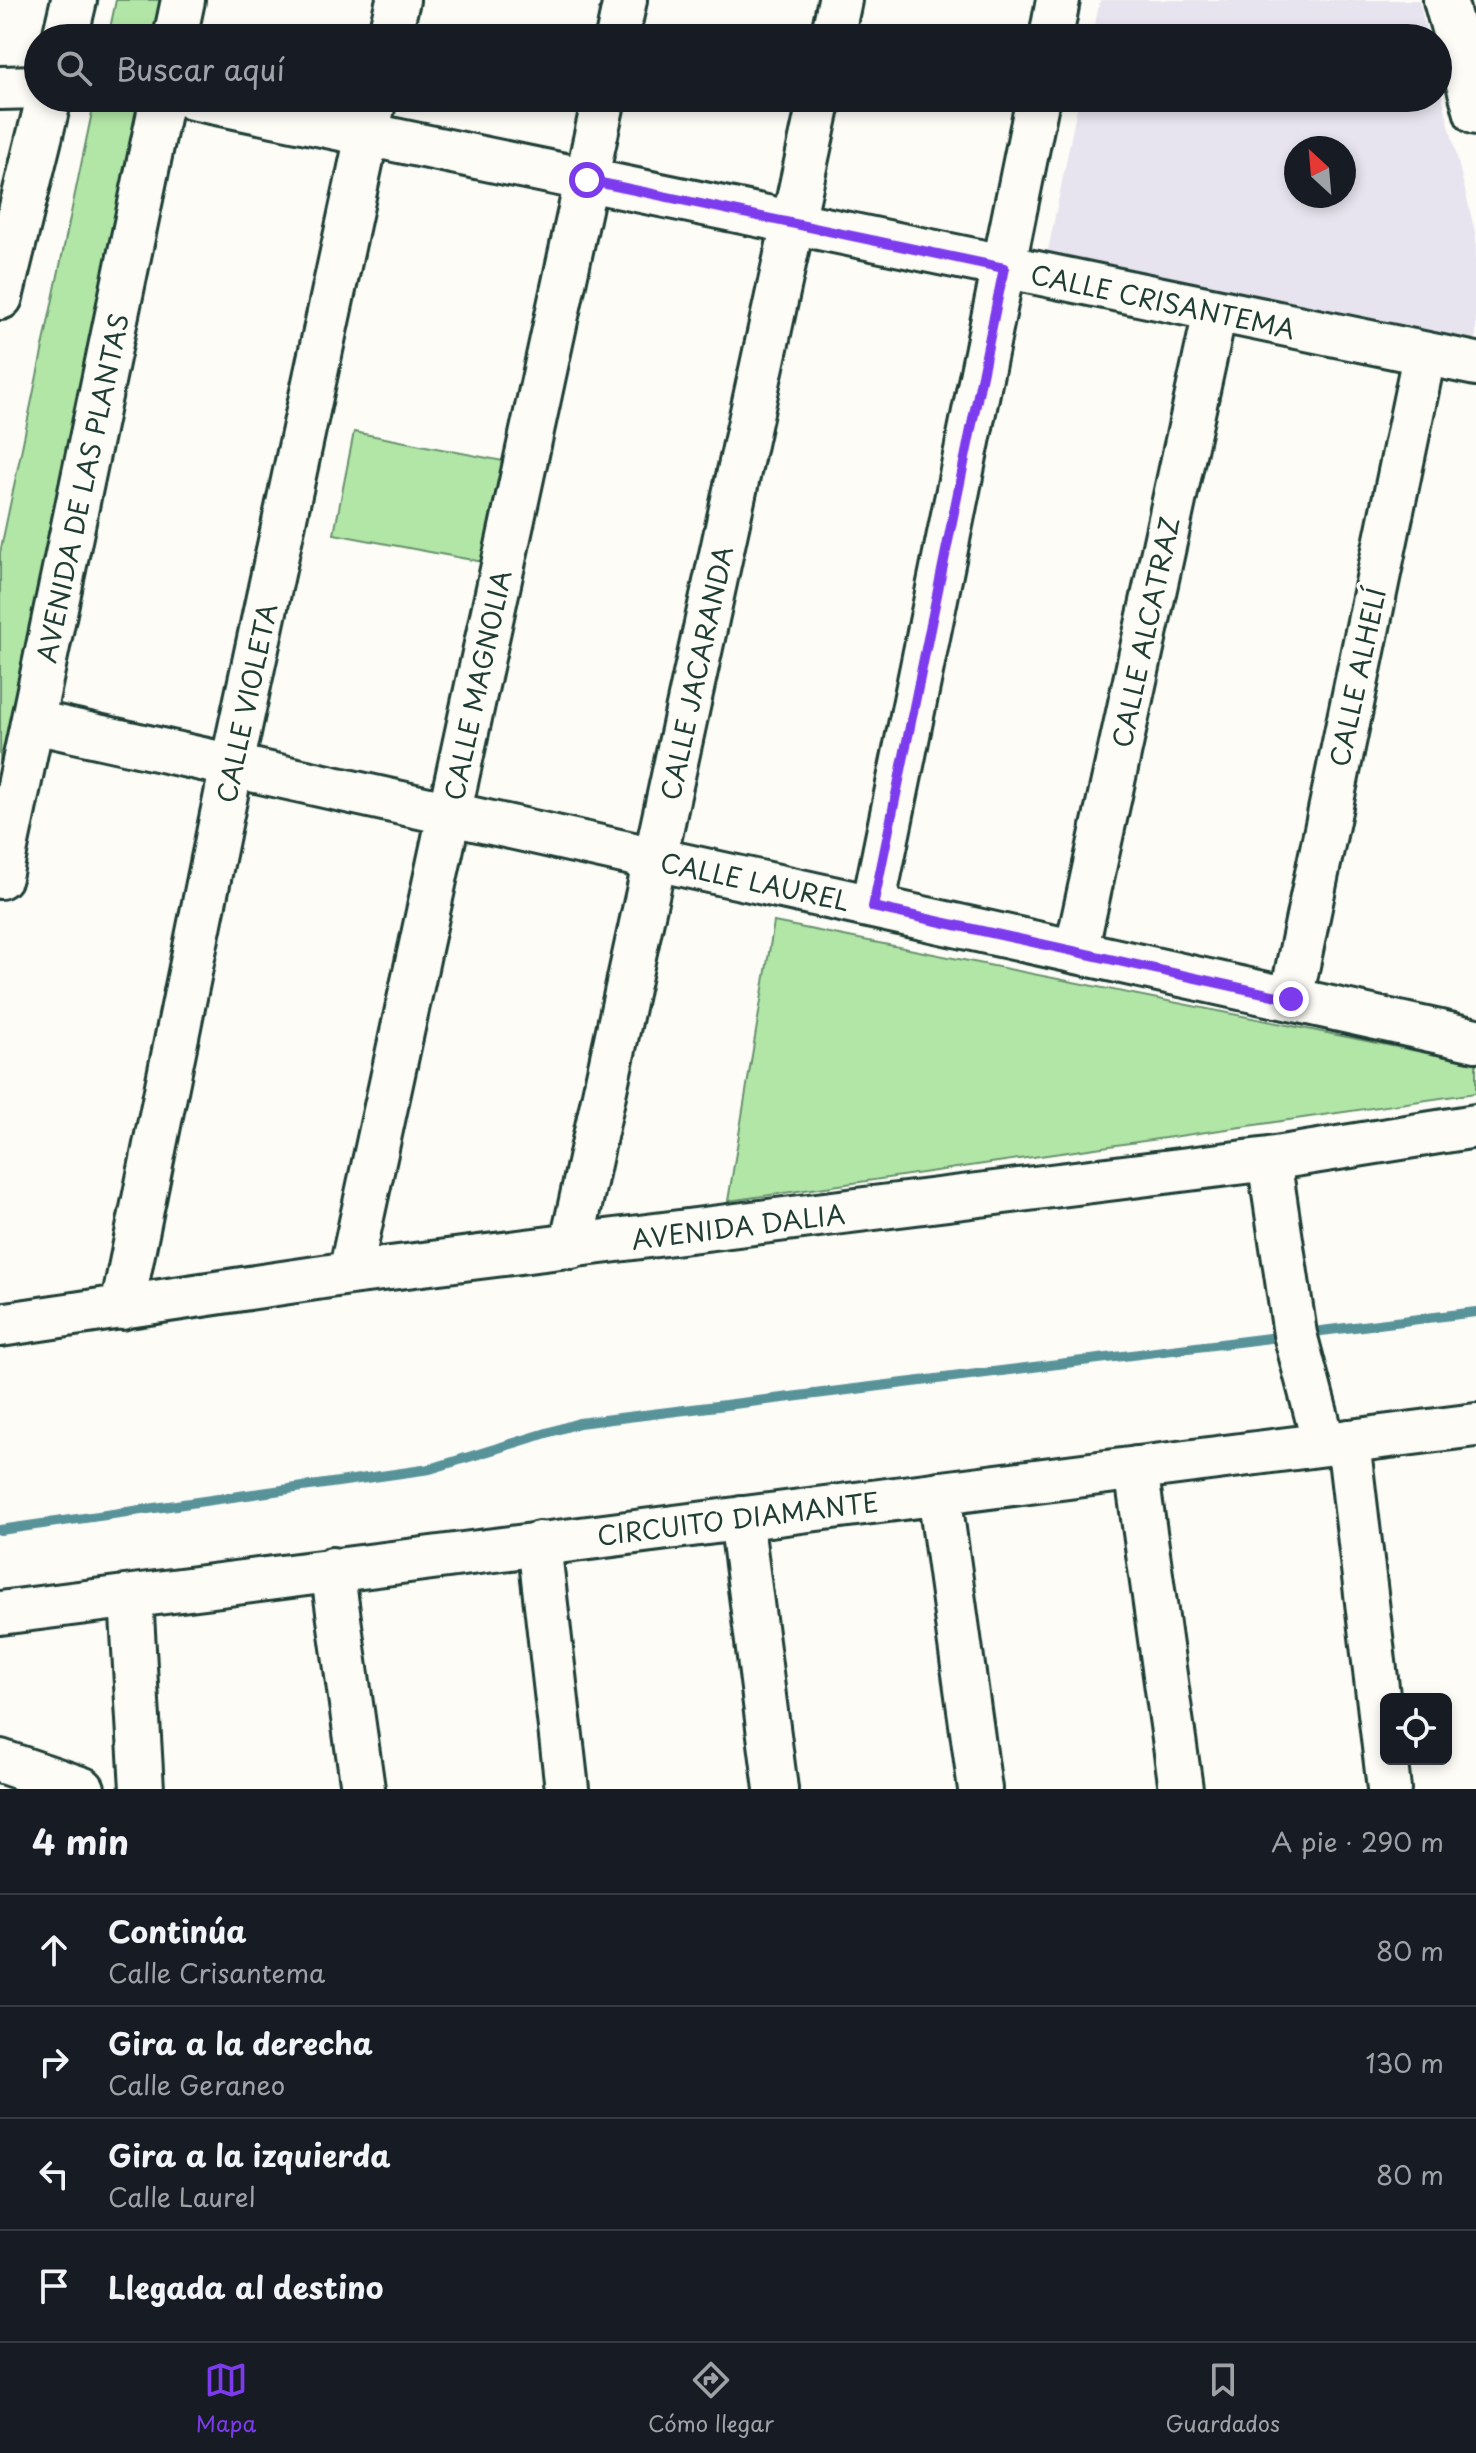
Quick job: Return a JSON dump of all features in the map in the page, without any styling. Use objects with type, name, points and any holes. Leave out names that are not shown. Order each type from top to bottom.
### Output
[{"type":"main road","points":[[68,24],[74,0]]},
{"type":"main road","points":[[0,297],[46,112]]},
{"type":"street","points":[[178,24],[183,0]]},
{"type":"street","points":[[392,24],[398,0]]},
{"type":"street","points":[[620,24],[625,0]]},
{"type":"street","points":[[835,24],[840,0]]},
{"type":"street","points":[[1054,24],[1058,0]]},
{"type":"street","points":[[1445,0],[1452,24]]},
{"type":"street","points":[[1452,26],[1476,113]]},
{"type":"street","points":[[0,88],[24,87]]},
{"type":"street","name":"AVENIDA DE LAS PLANTAS","points":[[0,877],[159,112]]},
{"type":"street","name":"CALLE CRISANTEMA","points":[[331,112],[371,116],[587,180],[1424,356],[1476,364]]},
{"type":"street","name":"CALLE MAGNOLIA","points":[[350,1273],[601,112]]},
{"type":"street","name":"CALLE JACARANDA","points":[[571,1247],[817,112]]},
{"type":"street","points":[[873,907],[1035,112]]},
{"type":"street","name":"CALLE VIOLETA","points":[[122,1308],[232,765],[371,116]]},
{"type":"street","name":"CALLE ALCATRAZ","points":[[1076,952],[1215,312]]},
{"type":"street","name":"CALLE ALHELÍ","points":[[1291,999],[1424,356]]},
{"type":"street","name":"CALLE LAUREL","points":[[34,722],[1476,1040]]},
{"type":"street","name":"AVENIDA DALIA","points":[[0,1325],[350,1273],[1269,1159],[1476,1126]]},
{"type":"street","points":[[1269,1159],[1295,1334],[1336,1443],[1389,1789]]},
{"type":"street","name":"CIRCUITO DIAMANTE","points":[[0,1613],[1476,1425]]},
{"type":"street","points":[[1136,1468],[1181,1789]]},
{"type":"street","points":[[939,1493],[980,1789]]},
{"type":"street","points":[[741,1518],[776,1789]]},
{"type":"street","points":[[539,1543],[567,1789]]},
{"type":"street","points":[[332,1569],[363,1789]]},
{"type":"street","points":[[131,1597],[142,1789]]},
{"type":"street","points":[[0,1761],[83,1789]]},
{"type":"shaded area","points":[[1100,0],[1419,0],[1425,24],[1095,24]]},
{"type":"shaded area","points":[[1076,112],[1446,112],[1476,236],[1476,344],[1044,270]]},
{"type":"green space","points":[[116,0],[172,0],[167,24],[111,24]]},
{"type":"green space","points":[[92,112],[148,112],[0,825],[0,553]]},
{"type":"green space","points":[[354,432],[503,461],[483,562],[334,534]]},
{"type":"green space","points":[[774,922],[1476,1063],[1476,1093],[728,1201]]},
{"type":"waterway","points":[[1305,1333],[1476,1312]]},
{"type":"waterway","points":[[0,1530],[430,1469],[579,1423],[1286,1336]]},
{"type":"route","points":[[587,180],[1004,268],[873,907],[1291,999]]}]
